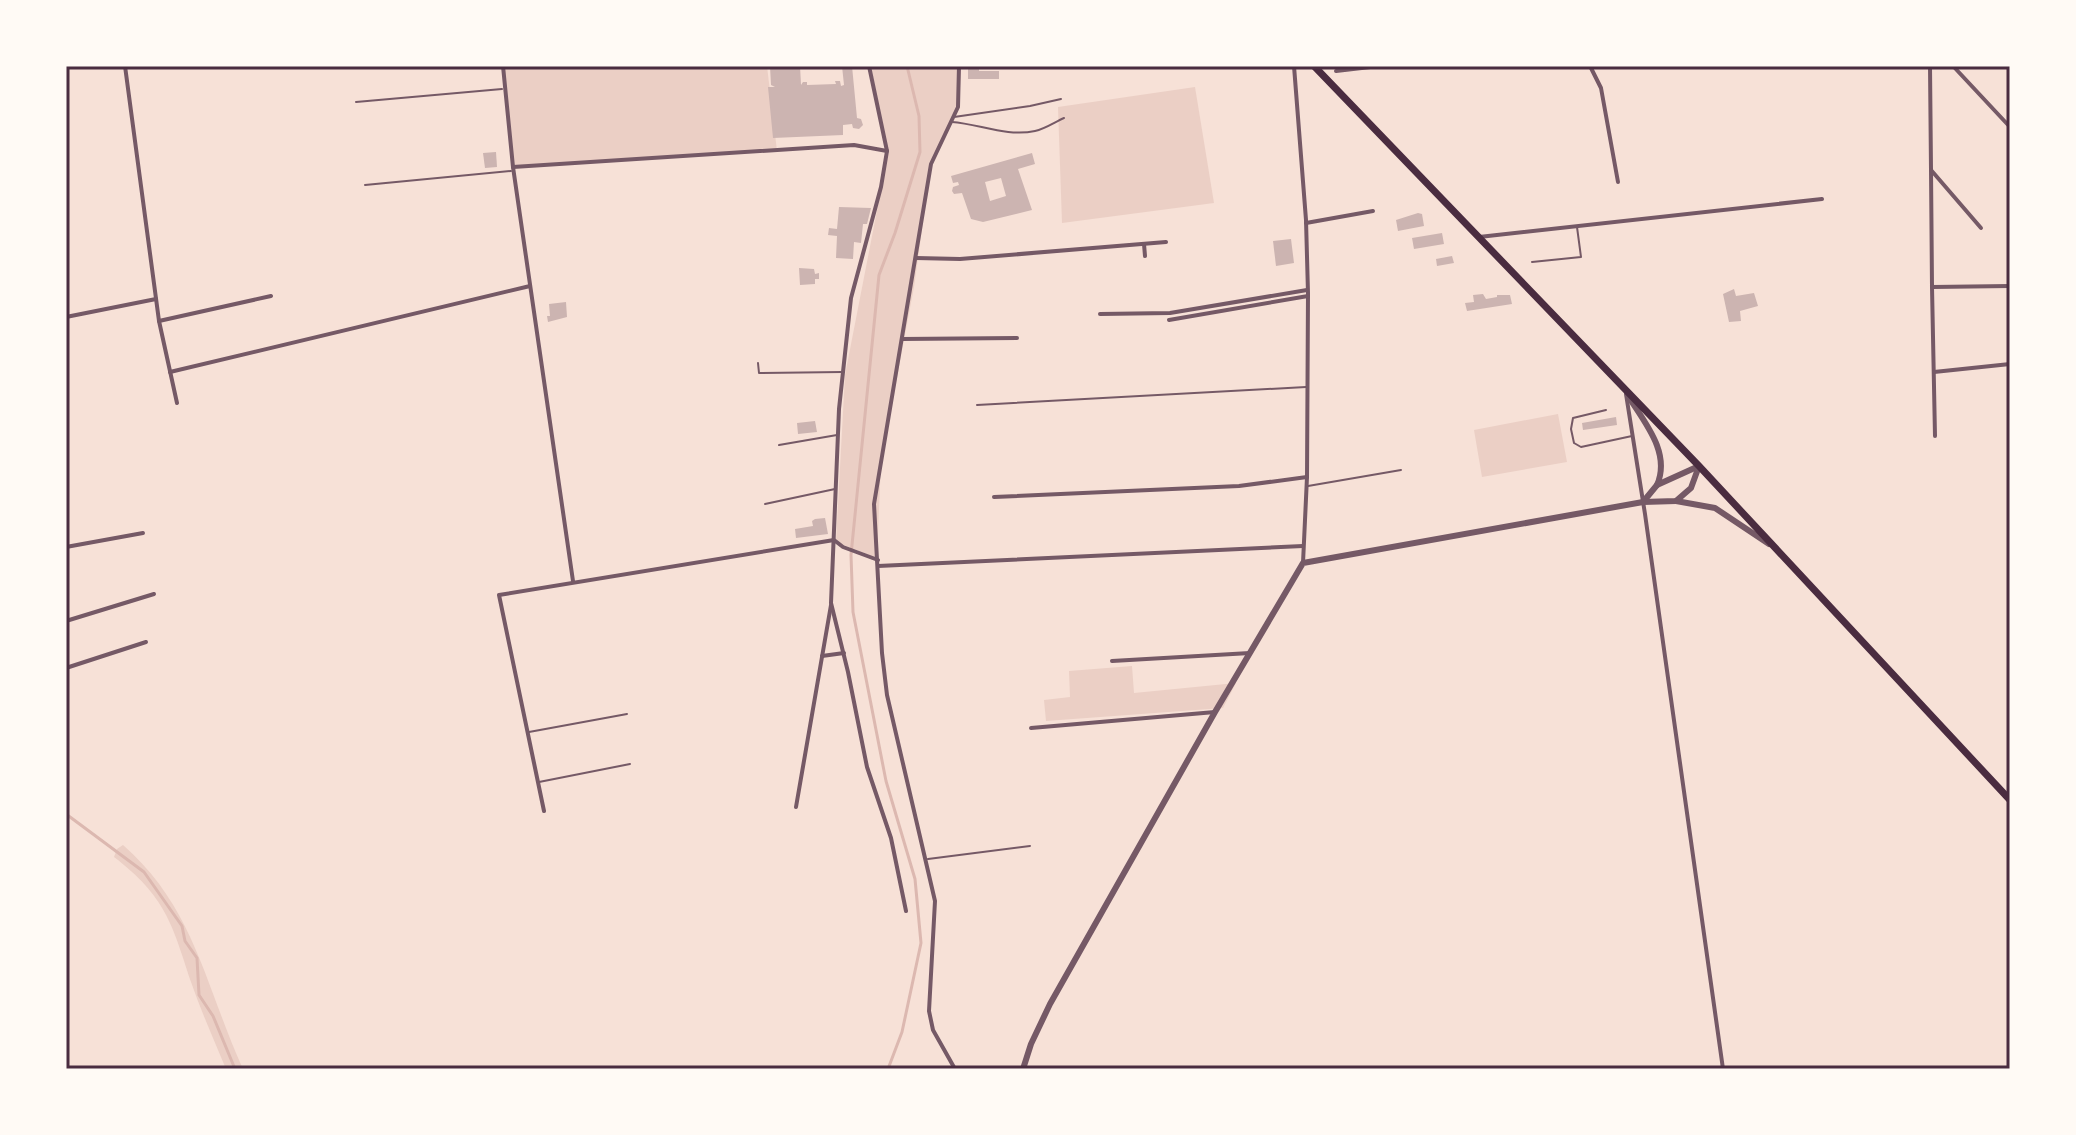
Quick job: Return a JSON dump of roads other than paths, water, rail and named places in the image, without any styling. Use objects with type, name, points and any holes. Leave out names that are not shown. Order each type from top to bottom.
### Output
[{"type":"main road","points":[[1314,66],[1699,466],[2010,800]]},
{"type":"street","points":[[125,66],[159,321],[177,403]]},
{"type":"street","points":[[503,66],[513,168],[573,581]]},
{"type":"street","points":[[796,807],[831,603],[838,435],[851,298],[881,187],[887,151],[869,66]]},
{"type":"street","points":[[955,1069],[933,1030],[929,1011],[935,901],[887,695],[874,504],[931,164],[958,107],[959,66]]},
{"type":"street","points":[[1023,1069],[1050,1004],[1303,563],[1307,486],[1308,293],[1294,66]]},
{"type":"street","points":[[1336,71],[1379,66]]},
{"type":"street","points":[[1590,66],[1601,88],[1618,182]]},
{"type":"street","points":[[1930,66],[1935,436]]},
{"type":"street","points":[[1953,66],[2010,127]]},
{"type":"street","points":[[513,168],[854,145],[887,151]]},
{"type":"street","points":[[1931,170],[1981,228]]},
{"type":"street","points":[[1479,237],[1822,199]]},
{"type":"street","points":[[1306,223],[1373,211]]},
{"type":"street","points":[[916,258],[960,259],[1166,242]]},
{"type":"street","points":[[1144,244],[1145,256]]},
{"type":"street","points":[[170,372],[530,286]]},
{"type":"street","points":[[1932,287],[2010,286]]},
{"type":"street","points":[[1100,314],[1170,313],[1308,293]]},
{"type":"street","points":[[1169,320],[1308,293]]},
{"type":"street","points":[[159,321],[271,296]]},
{"type":"street","points":[[66,317],[156,299]]},
{"type":"street","points":[[902,339],[1017,338]]},
{"type":"street","points":[[1934,372],[2010,364]]},
{"type":"street","points":[[1625,389],[1723,1069]]},
{"type":"street","points":[[1625,389],[1657,443],[1662,469],[1657,485],[1643,502]]},
{"type":"street","points":[[1657,485],[1699,466]]},
{"type":"street","points":[[1676,501],[1691,488],[1699,466]]},
{"type":"street","points":[[994,497],[1239,486],[1307,477]]},
{"type":"street","points":[[1303,563],[1643,502],[1676,501],[1715,508],[1773,547]]},
{"type":"street","points":[[66,547],[143,533]]},
{"type":"street","points":[[544,811],[499,595],[834,540],[878,563],[1303,546]]},
{"type":"street","points":[[66,621],[154,594]]},
{"type":"street","points":[[831,603],[867,767],[891,838],[906,911]]},
{"type":"street","points":[[66,668],[146,642]]},
{"type":"street","points":[[822,657],[844,653]]},
{"type":"street","points":[[1112,661],[1250,653]]},
{"type":"street","points":[[1031,728],[1215,712]]},
{"type":"lane","points":[[356,102],[505,89]]},
{"type":"lane","points":[[952,119],[1061,99]]},
{"type":"lane","points":[[952,119],[1007,132],[1036,131],[1064,118]]},
{"type":"lane","points":[[365,185],[513,168]]},
{"type":"lane","points":[[1532,262],[1581,257],[1577,226]]},
{"type":"lane","points":[[758,363],[759,373],[843,371]]},
{"type":"lane","points":[[977,405],[1307,386]]},
{"type":"lane","points":[[1606,410],[1573,418],[1571,429],[1574,443],[1581,447],[1634,436]]},
{"type":"lane","points":[[779,445],[838,435]]},
{"type":"lane","points":[[1307,486],[1401,470]]},
{"type":"lane","points":[[765,504],[836,489]]},
{"type":"lane","points":[[527,732],[627,714]]},
{"type":"lane","points":[[538,782],[630,764]]},
{"type":"lane","points":[[927,859],[1030,846]]},
{"type":"waterway","points":[[888,1069],[902,1032],[921,943],[915,879],[886,781],[853,612],[851,555],[879,275],[920,152],[919,116],[907,66]]},
{"type":"waterway","points":[[66,814],[144,872],[182,926],[185,941],[197,958],[199,995],[213,1016],[235,1069]]}]
